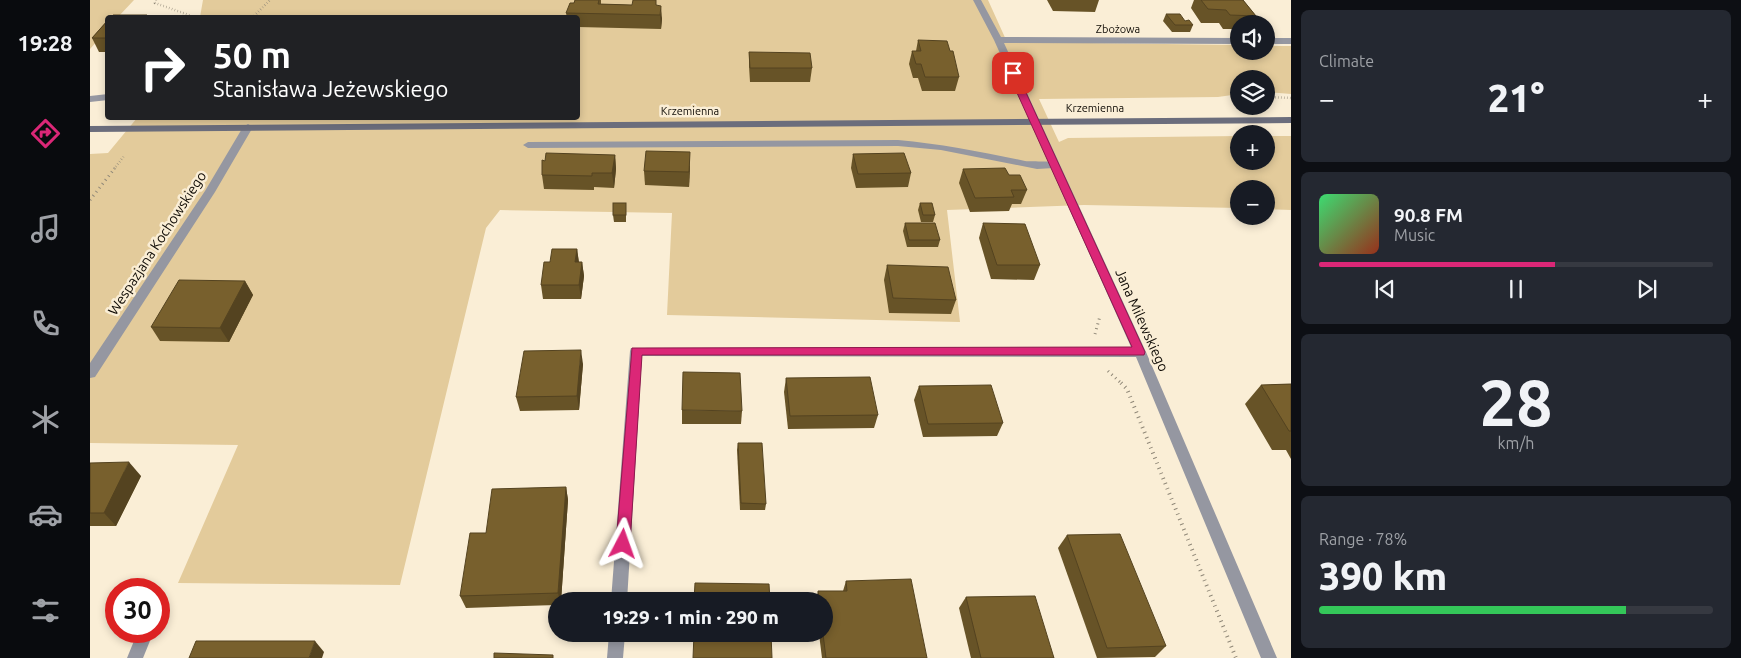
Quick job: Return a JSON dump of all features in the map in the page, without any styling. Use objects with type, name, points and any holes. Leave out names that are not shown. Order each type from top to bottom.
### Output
[{"type":"main road","name":"Krzemienna","points":[[90,129],[1291,120]]},
{"type":"street","name":"Jana Milewskiego","points":[[977,0],[998,40],[1033,121],[1140,352],[1269,658]]},
{"type":"street","name":"Zbożowa","points":[[998,40],[1230,41]]},
{"type":"street","points":[[1275,41],[1291,41]]},
{"type":"street","points":[[90,99],[105,97]]},
{"type":"street","name":"Wespazjana Kochowskiego","points":[[90,373],[210,192],[248,128]]},
{"type":"street","points":[[528,145],[898,143],[941,147],[1037,166],[1054,165]]},
{"type":"street","points":[[620,592],[636,351],[1140,352]]},
{"type":"street","points":[[616,658],[617,642]]},
{"type":"street","points":[[135,658],[141,643]]},
{"type":"path","points":[[156,0],[155,3],[189,15]]},
{"type":"path","points":[[255,15],[270,0]]},
{"type":"path","points":[[1275,97],[1291,98]]},
{"type":"path","points":[[90,200],[124,156]]},
{"type":"path","points":[[1097,309],[1101,318],[1088,352],[1127,389],[1236,658]]},
{"type":"shaded area","points":[[90,0],[134,0],[120,15],[105,15],[105,32],[90,49]]},
{"type":"shaded area","points":[[203,0],[988,0],[1007,42],[1230,45],[1230,60],[1275,60],[1275,46],[1291,46],[1291,94],[1275,93],[1275,70],[1230,70],[1230,95],[1039,99],[1059,142],[1068,138],[1230,136],[1230,170],[1275,170],[1275,136],[1291,136],[1291,210],[1275,209],[1275,180],[1230,180],[1230,208],[1084,205],[947,210],[960,322],[667,315],[672,213],[500,210],[486,228],[400,585],[178,583],[238,445],[90,443],[90,154],[108,153],[135,120],[580,120],[580,15],[200,15]]},
{"type":"building","points":[[575,0],[599,0],[598,4],[632,5],[633,0],[656,0],[656,5],[661,6],[660,15],[566,13],[570,3],[574,3]]},
{"type":"building","points":[[1201,0],[1243,0],[1255,15],[1230,15],[1226,10],[1208,9]]},
{"type":"building","points":[[1166,14],[1180,14],[1185,21],[1189,20],[1193,25],[1175,25]]},
{"type":"building","points":[[105,23],[105,38],[92,38]]},
{"type":"building","points":[[918,40],[947,41],[950,51],[953,51],[959,77],[925,77],[921,64],[916,64],[912,51],[921,51]]},
{"type":"building","points":[[749,52],[810,53],[812,68],[750,68]]},
{"type":"building","points":[[646,151],[690,152],[689,172],[644,171]]},
{"type":"building","points":[[546,153],[615,155],[612,173],[592,173],[592,176],[542,175],[542,160],[545,161]]},
{"type":"building","points":[[904,153],[911,173],[858,174],[853,154]]},
{"type":"building","points":[[1005,168],[1009,175],[1020,175],[1027,190],[1011,190],[1014,197],[975,198],[963,169]]},
{"type":"building","points":[[613,203],[626,203],[626,215],[613,215]]},
{"type":"building","points":[[920,203],[932,203],[935,215],[923,215]]},
{"type":"building","points":[[905,223],[935,223],[940,240],[909,240]]},
{"type":"building","points":[[983,223],[1025,224],[1040,265],[997,265]]},
{"type":"building","points":[[552,249],[577,249],[575,262],[582,262],[579,285],[541,285],[544,262],[550,262]]},
{"type":"building","points":[[887,265],[948,267],[956,300],[893,298]]},
{"type":"building","points":[[179,280],[245,281],[220,328],[151,327]]},
{"type":"building","points":[[581,350],[577,396],[516,397],[524,351]]},
{"type":"building","points":[[683,372],[740,373],[742,411],[682,410]]},
{"type":"building","points":[[870,377],[878,415],[790,416],[786,378]]},
{"type":"building","points":[[1291,384],[1291,431],[1289,431],[1261,385]]},
{"type":"building","points":[[991,385],[1003,423],[928,424],[919,386]]},
{"type":"building","points":[[738,443],[762,443],[766,504],[741,503]]},
{"type":"building","points":[[129,462],[104,513],[90,513],[90,463]]},
{"type":"building","points":[[566,487],[558,592],[460,596],[470,533],[486,533],[492,489]]},
{"type":"building","points":[[1120,534],[1166,646],[1107,648],[1067,535]]},
{"type":"building","points":[[911,579],[927,658],[826,658],[824,642],[833,642],[833,592],[818,591],[847,591],[846,581]]},
{"type":"building","points":[[695,583],[769,584],[769,592],[694,592]]},
{"type":"building","points":[[1035,596],[1054,658],[981,658],[966,597]]},
{"type":"building","points":[[196,641],[315,641],[309,658],[189,658]]},
{"type":"building","points":[[694,642],[771,642],[772,658],[693,658]]},
{"type":"building","points":[[494,653],[553,655],[553,658],[494,658]]},
{"type":"route","points":[[623,544],[636,351],[1140,352],[1033,121],[1013,73]]}]
